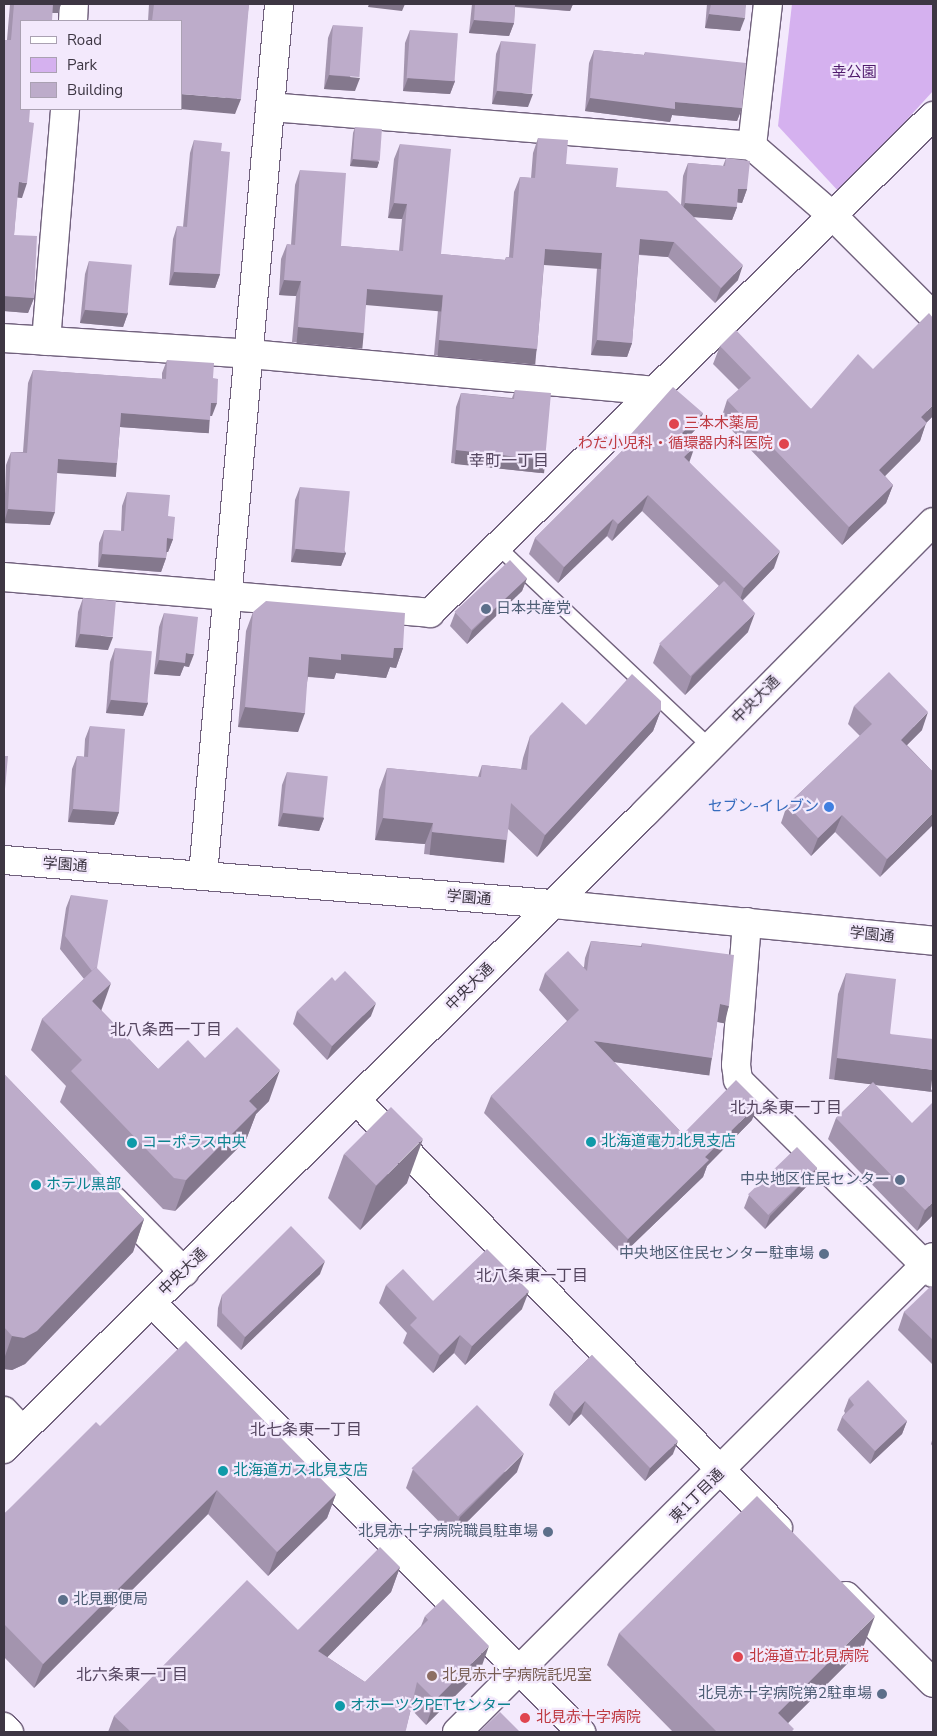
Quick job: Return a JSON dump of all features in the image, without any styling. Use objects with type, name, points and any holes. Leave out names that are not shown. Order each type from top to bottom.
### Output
[{"type":"street","points":[[72,20],[74,4]]},
{"type":"street","points":[[203,875],[250,354],[279,4]]},
{"type":"street","points":[[752,146],[768,4]]},
{"type":"street","points":[[270,107],[752,146],[834,217],[933,316]]},
{"type":"street","points":[[46,341],[65,110]]},
{"type":"street","points":[[4,576],[228,597],[430,613],[834,217],[933,116]]},
{"type":"street","points":[[4,338],[250,354],[655,391]]},
{"type":"street","name":"中央大通","points":[[10,1430],[184,1272],[933,522]]},
{"type":"street","name":"学園通","points":[[4,860],[552,904],[933,941]]},
{"type":"street","points":[[747,922],[736,1065],[738,1080],[931,1265]]},
{"type":"street","points":[[356,1100],[799,1549]]},
{"type":"street","points":[[94,1181],[184,1272]]},
{"type":"street","name":"東1丁目通","points":[[457,1732],[931,1265]]},
{"type":"street","points":[[152,1303],[581,1732]]},
{"type":"street","points":[[828,1577],[933,1683]]},
{"type":"street","points":[[4,1727],[9,1732]]},
{"type":"lane","points":[[497,546],[710,747]]},
{"type":"green space","name":"幸公園","points":[[792,4],[933,4],[933,91],[840,193],[778,126]]},
{"type":"building","points":[[14,4],[53,4],[52,20],[20,20],[20,110],[30,110],[29,122],[34,123],[27,183],[19,182],[14,235],[37,236],[34,298],[4,296],[4,40],[11,40]]},
{"type":"building","points":[[154,4],[249,4],[241,99],[182,94],[182,20],[152,20]]},
{"type":"building","points":[[475,4],[515,4],[514,23],[474,20]]},
{"type":"building","points":[[711,4],[746,4],[745,18],[709,14]]},
{"type":"building","points":[[333,25],[363,27],[359,77],[330,75]]},
{"type":"building","points":[[410,30],[458,33],[455,81],[407,78]]},
{"type":"building","points":[[501,41],[536,44],[532,94],[497,91]]},
{"type":"building","points":[[594,50],[645,55],[645,52],[746,63],[742,108],[675,102],[675,109],[590,98]]},
{"type":"building","points":[[355,127],[382,129],[380,161],[353,159]]},
{"type":"building","points":[[538,138],[568,140],[566,164],[618,168],[616,187],[667,191],[743,265],[721,288],[674,242],[640,239],[632,343],[597,340],[602,253],[545,249],[537,349],[439,340],[443,295],[367,289],[364,333],[298,327],[301,281],[284,280],[287,244],[295,245],[300,170],[346,173],[341,246],[403,251],[407,204],[394,203],[400,144],[451,149],[441,254],[506,260],[506,257],[513,258],[520,177],[535,178]]},
{"type":"building","points":[[194,140],[222,143],[221,151],[230,152],[220,274],[174,272],[177,226],[187,227]]},
{"type":"building","points":[[726,158],[750,161],[747,189],[738,189],[737,207],[685,203],[688,163],[725,166]]},
{"type":"building","points":[[89,261],[132,265],[128,314],[85,310]]},
{"type":"building","points":[[929,313],[933,318],[933,405],[921,417],[927,423],[879,470],[893,485],[849,527],[727,400],[751,378],[720,346],[736,330],[811,409],[858,354],[873,369]]},
{"type":"building","points":[[167,360],[214,363],[213,378],[218,379],[217,403],[211,403],[210,420],[121,413],[117,463],[58,459],[55,512],[8,509],[11,452],[27,453],[33,370],[166,379]]},
{"type":"building","points":[[673,387],[703,413],[682,433],[695,446],[684,457],[780,551],[744,588],[648,495],[618,524],[613,519],[564,567],[535,538],[635,438],[631,434]]},
{"type":"building","points":[[515,390],[551,393],[545,460],[456,450],[461,393],[514,399]]},
{"type":"building","points":[[300,487],[350,491],[344,553],[295,549]]},
{"type":"building","points":[[127,492],[170,495],[168,516],[175,517],[173,539],[167,538],[166,558],[102,554],[104,530],[124,531]]},
{"type":"building","name":"日本共産党","points":[[510,560],[527,578],[471,630],[454,612]]},
{"type":"building","points":[[724,581],[755,613],[691,676],[659,644]]},
{"type":"building","points":[[83,598],[116,601],[113,637],[80,634]]},
{"type":"building","points":[[266,601],[405,613],[403,648],[394,648],[393,658],[341,654],[341,660],[309,657],[305,713],[245,707],[253,612]]},
{"type":"building","points":[[164,613],[198,617],[194,654],[186,653],[185,663],[159,660]]},
{"type":"building","points":[[115,648],[152,651],[147,703],[110,700]]},
{"type":"building","points":[[889,672],[928,712],[901,740],[933,772],[933,813],[887,859],[842,815],[818,838],[787,805],[872,724],[854,706]]},
{"type":"building","points":[[632,674],[661,701],[661,710],[545,835],[511,803],[507,840],[432,832],[433,823],[383,818],[387,768],[481,777],[482,765],[527,770],[530,736],[562,702],[586,725]]},
{"type":"building","points":[[90,726],[125,729],[119,812],[73,809],[77,756],[88,757]]},
{"type":"building","points":[[4,756],[8,756],[4,800]]},
{"type":"building","points":[[287,772],[328,776],[323,817],[283,813]]},
{"type":"building","points":[[71,895],[108,900],[97,968],[92,971],[65,936]]},
{"type":"building","points":[[591,941],[642,947],[642,943],[734,955],[729,1006],[720,1004],[712,1058],[594,1041],[683,1134],[736,1080],[759,1103],[705,1157],[709,1160],[628,1239],[491,1096],[579,1010],[545,973],[568,951],[587,971]]},
{"type":"building","points":[[96,967],[111,983],[92,1001],[158,1069],[188,1040],[205,1058],[237,1027],[280,1070],[249,1101],[257,1109],[186,1180],[174,1178],[71,1071],[82,1060],[42,1019]]},
{"type":"building","points":[[345,971],[376,1003],[332,1046],[297,1011],[332,977],[335,981]]},
{"type":"building","points":[[846,973],[896,979],[890,1034],[933,1039],[933,1070],[837,1058]]},
{"type":"building","name":"ホテル黒部","points":[[4,1074],[144,1219],[37,1331],[24,1338],[12,1336],[4,1327]]},
{"type":"building","name":"中央地区住民センター","points":[[873,1082],[912,1123],[933,1102],[933,1202],[925,1210],[836,1118]]},
{"type":"building","points":[[391,1107],[423,1139],[376,1185],[344,1154]]},
{"type":"building","points":[[797,1147],[817,1168],[768,1215],[748,1194]]},
{"type":"building","points":[[291,1226],[325,1261],[245,1337],[222,1313],[222,1295]]},
{"type":"building","points":[[487,1249],[529,1291],[472,1346],[460,1335],[440,1355],[410,1325],[417,1318],[386,1285],[403,1269],[433,1301]]},
{"type":"building","points":[[931,1286],[933,1289],[933,1340],[904,1312]]},
{"type":"building","points":[[186,1341],[336,1494],[277,1552],[217,1490],[43,1664],[4,1624],[4,1514],[96,1422],[100,1426]]},
{"type":"building","points":[[592,1355],[678,1441],[650,1468],[585,1401],[574,1413],[554,1392]]},
{"type":"building","points":[[868,1380],[907,1421],[875,1451],[842,1417],[854,1405],[849,1398]]},
{"type":"building","points":[[477,1405],[524,1453],[458,1516],[412,1468]]},
{"type":"building","points":[[757,1496],[875,1616],[778,1713],[794,1729],[791,1732],[717,1732],[619,1633]]},
{"type":"building","points":[[380,1547],[400,1567],[318,1651],[365,1682],[428,1620],[425,1616],[443,1599],[489,1646],[435,1700],[417,1682],[404,1732],[131,1732],[114,1716],[247,1580],[298,1630]]},
{"type":"building","points":[[500,1712],[520,1732],[479,1732]]},
{"type":"place","name":"三本木薬局","points":[[674,424]]},
{"type":"place","name":"わだ小児科・循環器内科医院","points":[[784,444]]},
{"type":"place","name":"日本共産党","points":[[486,609]]},
{"type":"place","name":"セブン-イレブン","points":[[829,807]]},
{"type":"place","name":"北海道電力北見支店","points":[[591,1142]]},
{"type":"place","name":"コーポラス中央","points":[[132,1143]]},
{"type":"place","name":"中央地区住民センター","points":[[900,1180]]},
{"type":"place","name":"ホテル黒部","points":[[36,1185]]},
{"type":"place","name":"中央地区住民センター駐車場","points":[[824,1254]]},
{"type":"place","name":"北海道ガス北見支店","points":[[223,1471]]},
{"type":"place","name":"北見赤十字病院職員駐車場","points":[[548,1532]]},
{"type":"place","name":"北見郵便局","points":[[63,1600]]},
{"type":"place","name":"北海道立北見病院","points":[[738,1657]]},
{"type":"place","name":"北見赤十字病院託児室","points":[[432,1676]]},
{"type":"place","name":"北見赤十字病院第2駐車場","points":[[882,1694]]},
{"type":"place","name":"オホーツクPETセンター","points":[[340,1706]]},
{"type":"place","name":"北見赤十字病院","points":[[525,1718]]},
{"type":"district","name":"幸町一丁目","points":[[509,461]]},
{"type":"district","name":"北八条西一丁目","points":[[166,1030]]},
{"type":"district","name":"北九条東一丁目","points":[[786,1108]]},
{"type":"district","name":"北八条東一丁目","points":[[532,1276]]},
{"type":"district","name":"北七条東一丁目","points":[[306,1430]]},
{"type":"district","name":"北六条東一丁目","points":[[132,1675]]}]
